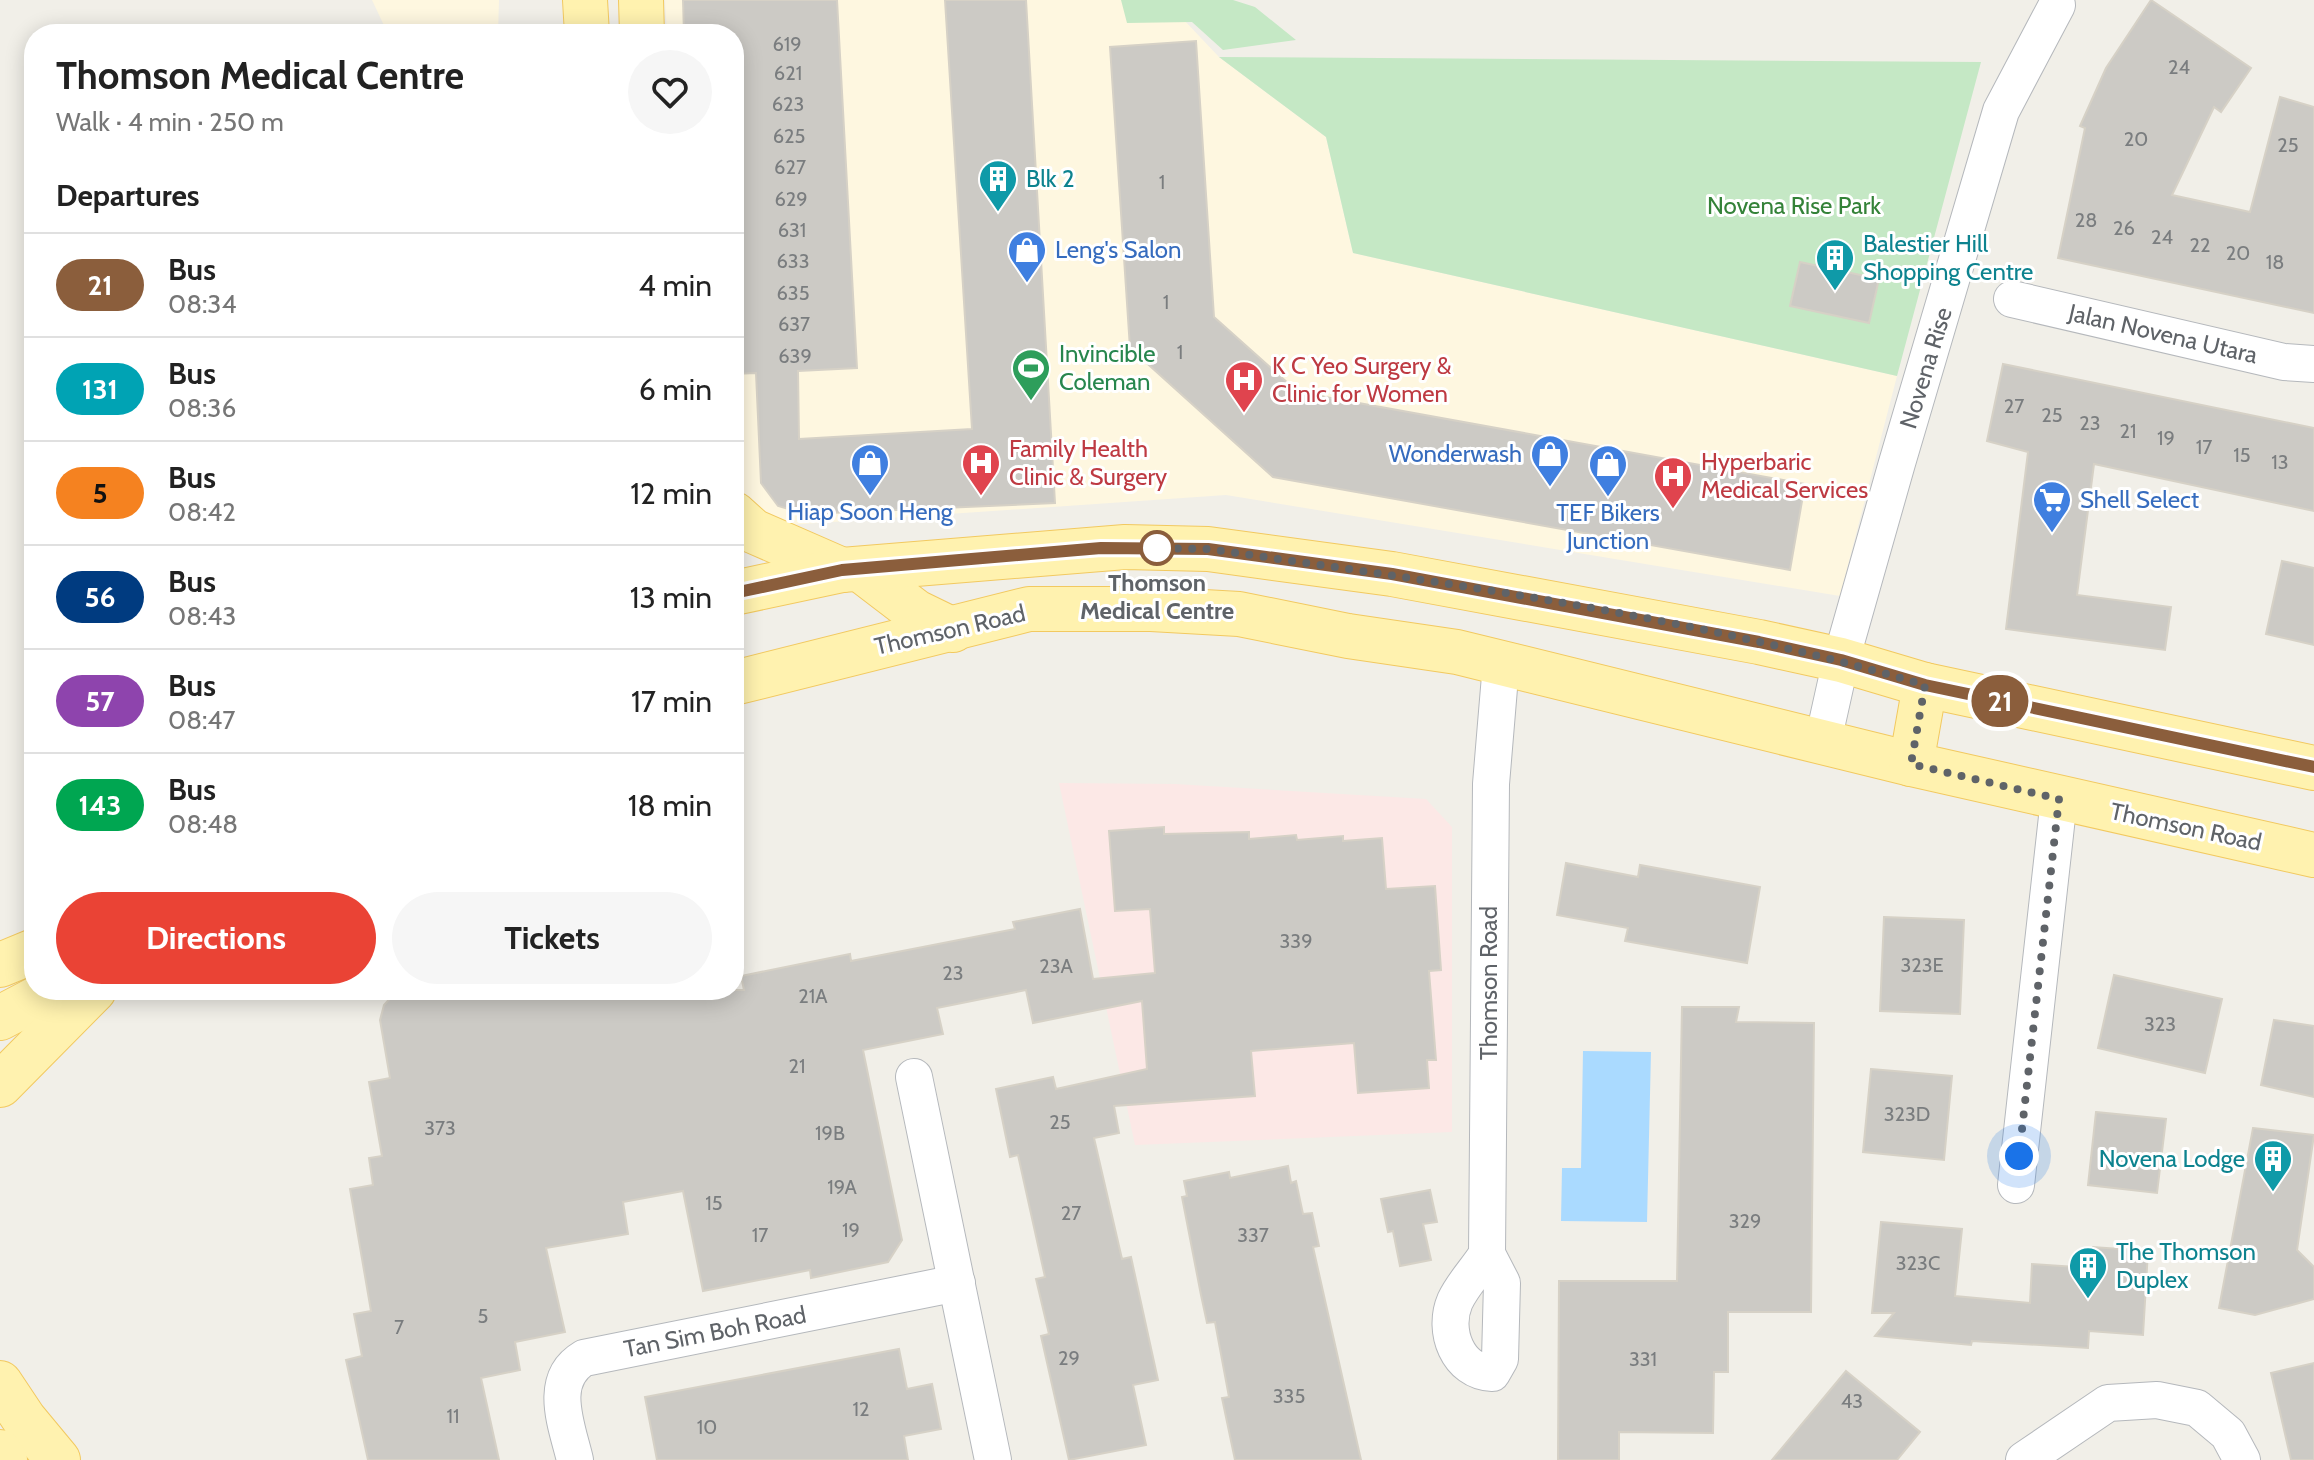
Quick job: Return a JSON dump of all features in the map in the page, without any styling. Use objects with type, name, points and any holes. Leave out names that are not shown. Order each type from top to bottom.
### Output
[{"type":"main road","points":[[585,0],[586,24]]},
{"type":"main road","points":[[641,0],[642,24]]},
{"type":"main road","points":[[744,523],[753,531],[852,570],[916,612],[953,630]]},
{"type":"main road","points":[[744,591],[852,570],[1056,551],[1125,547],[1208,549],[1552,602],[1841,660],[1925,685],[2314,768]]},
{"type":"main road","name":"Thomson Road","points":[[744,681],[1029,609],[1151,609],[1239,614],[1348,636],[1457,652],[1911,764],[2314,855]]},
{"type":"main road","points":[[1911,764],[1925,685]]},
{"type":"main road","points":[[0,965],[24,955]]},
{"type":"main road","points":[[0,1018],[34,1000]]},
{"type":"main road","points":[[0,1085],[84,1000]]},
{"type":"main road","points":[[0,1383],[24,1419],[58,1460]]},
{"type":"main road","points":[[0,1452],[5,1460]]},
{"type":"street","name":"Novena Rise","points":[[1823,741],[1841,660],[2001,111],[2057,5]]},
{"type":"street","name":"Jalan Novena Utara","points":[[2012,299],[2284,362],[2314,364]]},
{"type":"street","name":"Thomson Road","points":[[1487,1254],[1491,784],[1501,664]]},
{"type":"street","points":[[2016,1185],[2059,799]]},
{"type":"street","points":[[914,1077],[993,1460]]},
{"type":"street","name":"Tan Sim Boh Road","points":[[575,1460],[561,1393],[567,1372],[584,1358],[957,1283]]},
{"type":"street","points":[[2024,1460],[2108,1403],[2157,1400],[2197,1408],[2228,1434],[2242,1460]]},
{"type":"shaded area","points":[[372,0],[499,0],[498,24],[383,24]]},
{"type":"shaded area","points":[[665,0],[1165,0],[1219,57],[1326,137],[1353,253],[1897,376],[1840,596],[1226,495],[788,525],[744,503],[744,24],[666,24]]},
{"type":"shaded area","points":[[1059,783],[1175,784],[1426,799],[1452,827],[1452,1132],[1135,1145]]},
{"type":"green space","points":[[1121,0],[1233,0],[1255,7],[1296,40],[1223,50],[1192,22],[1127,23]]},
{"type":"green space","name":"Novena Rise Park","points":[[1219,57],[1981,62],[1897,376],[1353,253],[1326,137]]},
{"type":"water","points":[[1583,1051],[1651,1052],[1647,1222],[1561,1221],[1562,1168],[1581,1168]]},
{"type":"building","points":[[683,0],[837,0],[857,368],[798,371],[799,439],[972,429],[945,0],[1026,0],[1055,503],[806,514],[778,506],[761,483],[756,373],[744,374],[744,24],[684,24]]},
{"type":"building","points":[[2151,0],[2251,68],[2221,112],[2214,107],[2172,195],[2250,212],[2280,97],[2314,107],[2314,313],[2058,258],[2085,128],[2080,126],[2106,68]]},
{"type":"building","points":[[1196,41],[1214,317],[1298,392],[1805,484],[1790,570],[1273,477],[1130,348],[1110,47]]},
{"type":"building","name":"Balestier Hill Shopping Centre","points":[[1800,262],[1879,279],[1869,323],[1790,306]]},
{"type":"building","points":[[2003,364],[2314,428],[2314,511],[2094,464],[2077,595],[2171,607],[2165,650],[2006,629],[2028,452],[1987,441]]},
{"type":"building","points":[[2282,561],[2314,568],[2314,645],[2266,634]]},
{"type":"building","points":[[1164,827],[1164,834],[1249,832],[1249,839],[1296,835],[1297,840],[1343,836],[1343,841],[1382,838],[1386,889],[1435,886],[1441,970],[1429,971],[1436,1060],[1427,1060],[1429,1088],[1358,1093],[1354,1043],[1251,1051],[1255,1096],[1114,1106],[1119,1133],[1094,1138],[1122,1259],[1131,1257],[1158,1380],[1133,1385],[1146,1445],[1069,1460],[1041,1336],[1049,1334],[1036,1279],[1045,1277],[1018,1155],[1010,1157],[996,1089],[1053,1077],[1056,1089],[1147,1069],[1142,1001],[1033,1023],[1026,990],[937,1008],[943,1034],[863,1050],[902,1240],[888,1262],[811,1278],[810,1270],[703,1291],[683,1191],[623,1202],[628,1234],[546,1248],[565,1332],[515,1342],[520,1370],[481,1378],[499,1460],[368,1460],[346,1360],[362,1356],[354,1314],[371,1311],[350,1189],[373,1185],[369,1158],[382,1156],[369,1082],[390,1078],[380,1020],[389,1000],[744,1000],[744,975],[850,954],[851,961],[1015,929],[1013,922],[1080,909],[1093,979],[1155,973],[1150,909],[1115,911],[1109,831]]},
{"type":"building","points":[[1566,863],[1638,877],[1640,865],[1760,887],[1747,963],[1625,941],[1628,928],[1557,915]]},
{"type":"building","points":[[1884,917],[1964,920],[1960,1014],[1880,1011]]},
{"type":"building","points":[[2114,975],[2222,999],[2205,1073],[2098,1048]]},
{"type":"building","points":[[1682,1007],[1739,1007],[1736,1022],[1814,1023],[1811,1312],[1728,1312],[1728,1372],[1714,1372],[1713,1433],[1619,1432],[1619,1460],[1558,1460],[1559,1281],[1677,1281]]},
{"type":"building","points":[[2274,1020],[2314,1026],[2314,1097],[2261,1085]]},
{"type":"building","points":[[1871,1069],[1952,1076],[1944,1160],[1863,1152]]},
{"type":"building","points":[[2096,1112],[2166,1119],[2157,1193],[2088,1185]]},
{"type":"building","name":"Novena Lodge","points":[[2253,1128],[2314,1135],[2297,1250],[2314,1267],[2314,1299],[2255,1315],[2219,1308]]},
{"type":"building","points":[[1288,1166],[1291,1183],[1296,1181],[1303,1214],[1312,1213],[1319,1246],[1313,1247],[1361,1460],[1235,1460],[1222,1398],[1229,1397],[1215,1322],[1207,1323],[1201,1295],[1182,1197],[1187,1196],[1184,1181],[1229,1172],[1230,1178]]},
{"type":"building","points":[[1430,1190],[1437,1222],[1423,1224],[1431,1260],[1400,1266],[1393,1231],[1388,1232],[1381,1199]]},
{"type":"building","points":[[1881,1222],[1962,1229],[1955,1296],[2030,1303],[2032,1264],[2091,1268],[2093,1247],[2148,1251],[2143,1335],[2089,1331],[2088,1348],[1972,1341],[1971,1345],[1875,1336],[1894,1313],[1872,1313]]},
{"type":"building","points":[[899,1349],[907,1389],[932,1384],[941,1429],[904,1436],[908,1460],[657,1460],[645,1397]]},
{"type":"building","points":[[2314,1363],[2314,1460],[2291,1460],[2271,1373]]},
{"type":"building","points":[[1846,1371],[1920,1432],[1897,1460],[1772,1460]]},
{"type":"bus line","name":"21","points":[[744,590],[795,577],[842,570],[1028,553],[1125,547],[1208,549],[1392,574],[1759,642],[1841,660],[1925,685],[2314,767]]},
{"type":"place","name":"Blk 2","points":[[998,213]]},
{"type":"place","name":"Leng's Salon","points":[[1027,284]]},
{"type":"place","name":"Balestier Hill Shopping Centre","points":[[1835,292]]},
{"type":"place","name":"Invincible Coleman","points":[[1031,402]]},
{"type":"place","name":"K C Yeo Surgery & Clinic for Women","points":[[1244,414]]},
{"type":"place","name":"Wonderwash","points":[[1550,488]]},
{"type":"place","name":"Hiap Soon Heng","points":[[870,497]]},
{"type":"place","name":"Family Health Clinic & Surgery","points":[[981,497]]},
{"type":"place","name":"TEF Bikers Junction","points":[[1608,498]]},
{"type":"place","name":"Hyperbaric Medical Services","points":[[1673,510]]},
{"type":"place","name":"Shell Select","points":[[2052,534]]},
{"type":"place","name":"Thomson Medical Centre","points":[[1157,548]]},
{"type":"place","name":"Novena Lodge","points":[[2273,1193]]},
{"type":"place","name":"The Thomson Duplex","points":[[2088,1300]]},
{"type":"route","points":[[1157,548],[1153,548],[1208,549],[1392,574],[1552,602],[1841,660],[1925,685],[1911,764],[2059,799],[2019,1156]]}]
